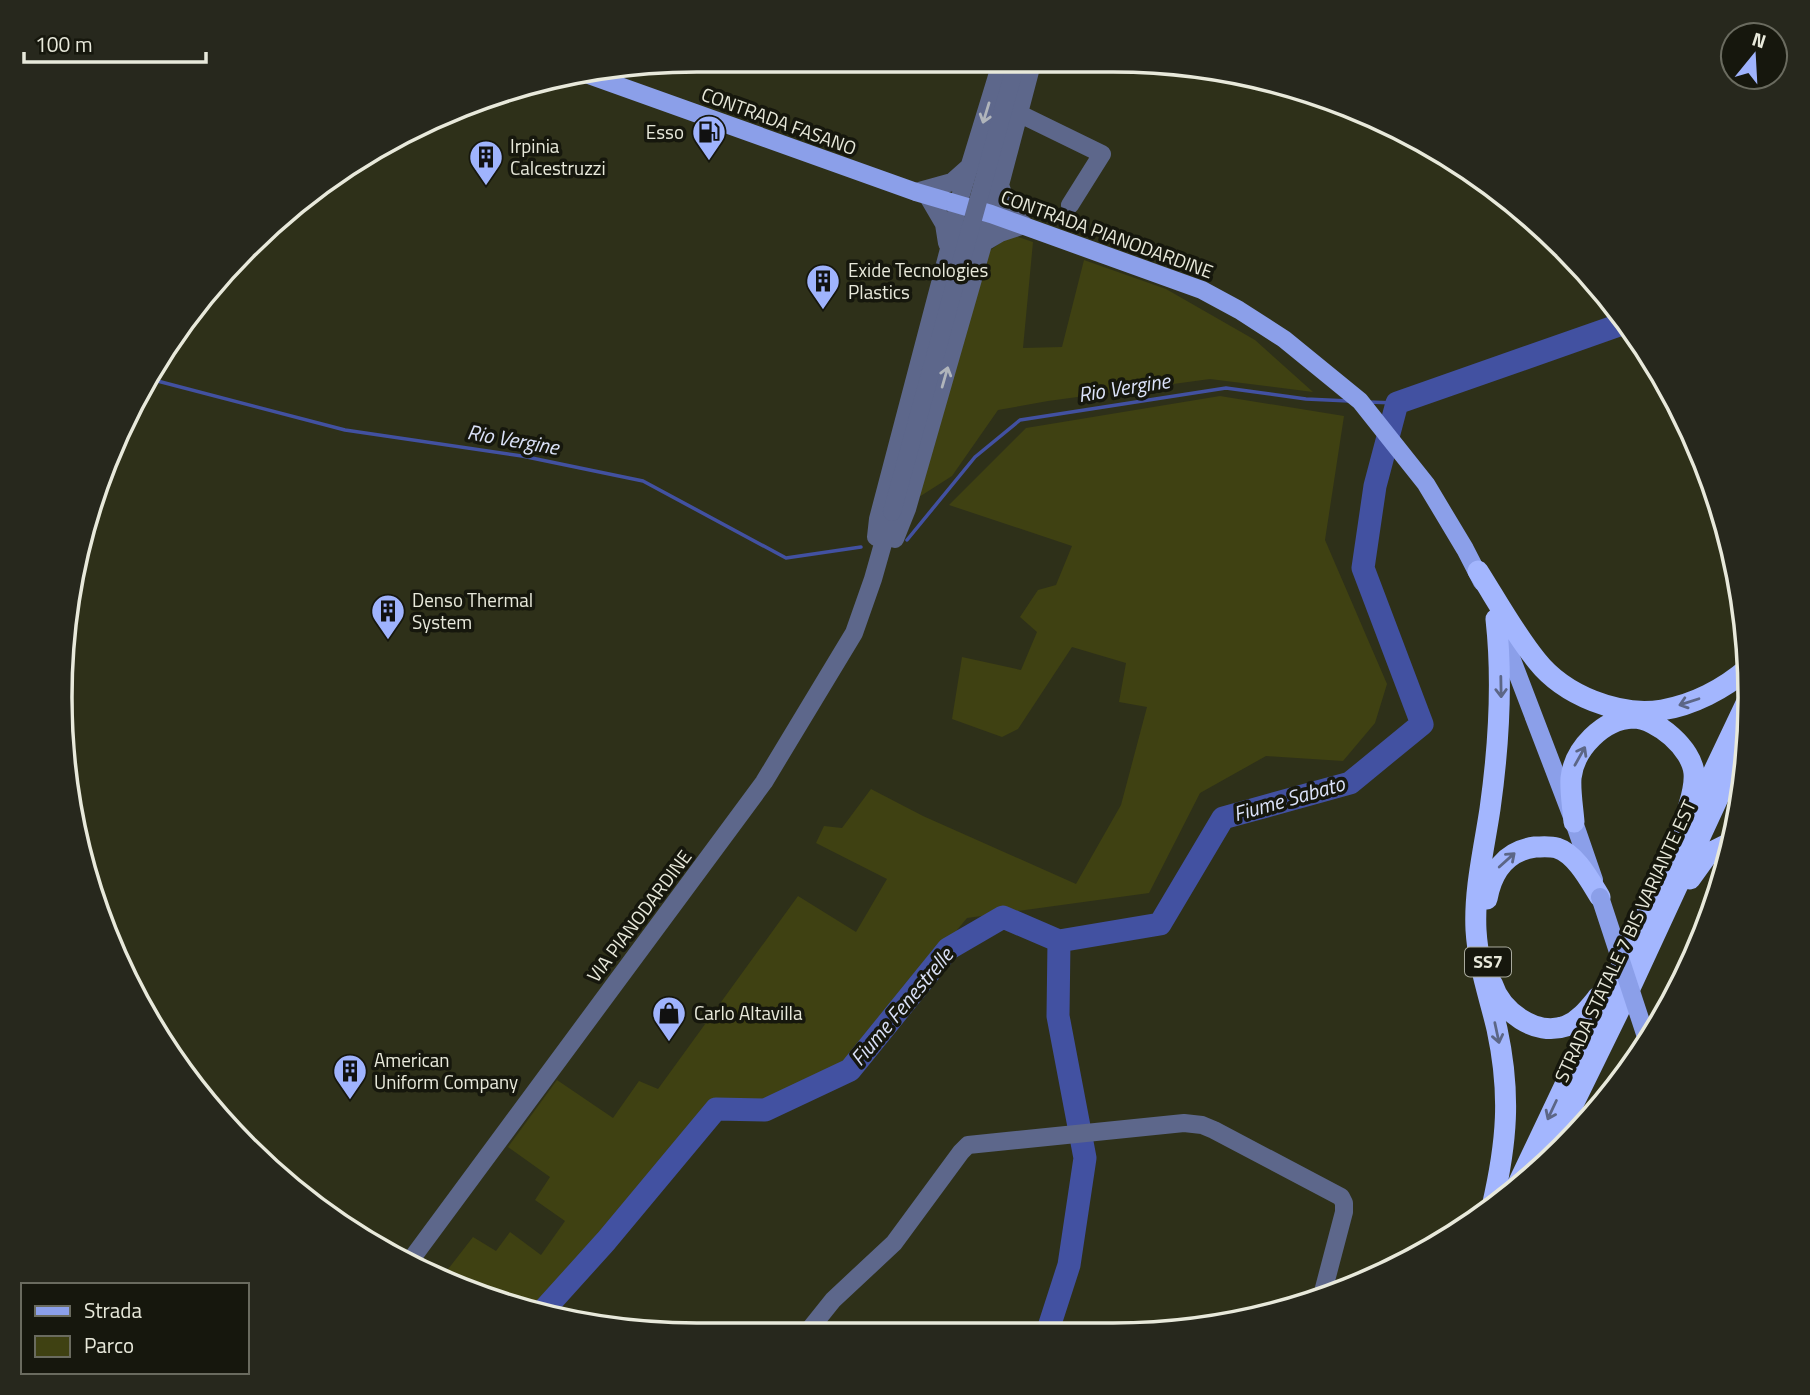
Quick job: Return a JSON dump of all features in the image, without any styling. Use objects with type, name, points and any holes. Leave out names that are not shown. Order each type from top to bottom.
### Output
[{"type":"highway","points":[[1478,571],[1537,662],[1568,689],[1600,703],[1630,709],[1661,710],[1705,696],[1726,686],[1737,677]]},
{"type":"highway","points":[[1496,619],[1501,706],[1490,807],[1479,875],[1476,930],[1483,981],[1496,1026],[1506,1080],[1507,1126],[1496,1192]]},
{"type":"highway","points":[[1574,822],[1571,779],[1576,760],[1600,730],[1615,722],[1634,718],[1661,729],[1674,737],[1695,771],[1693,793],[1664,877]]},
{"type":"highway","name":"SS7","points":[[1600,897],[1575,862],[1558,848],[1522,849],[1507,857],[1495,872],[1485,908],[1488,971],[1494,990],[1516,1017],[1543,1028],[1565,1026],[1582,1016],[1641,944],[1664,877],[1737,722]]},
{"type":"highway","name":"STRADA STATALE 7 BIS VARIANTE EST","points":[[1527,1166],[1735,760]]},
{"type":"highway","points":[[1641,944],[1708,854],[1719,848]]},
{"type":"highway","name":"STRADA STATALE 7 BIS VARIANTE EST","points":[[1557,1138],[1632,984],[1641,944]]},
{"type":"highway","points":[[1578,1115],[1632,984]]},
{"type":"main road","name":"CONTRADA FASANO","points":[[601,80],[921,194],[958,204]]},
{"type":"main road","name":"CONTRADA PIANODARDINE","points":[[958,204],[1024,225],[1202,290],[1284,339],[1360,401],[1426,484],[1478,571],[1574,822]]},
{"type":"main road","name":"SS7","points":[[1574,822],[1643,1028]]},
{"type":"street","points":[[873,579],[878,519],[949,249],[958,204],[998,72]]},
{"type":"street","points":[[873,579],[1014,72]]},
{"type":"street","points":[[873,579],[907,509],[1030,72]]},
{"type":"street","points":[[1020,114],[1102,154],[1070,205]]},
{"type":"street","points":[[949,249],[944,224],[921,194],[952,182],[970,166]]},
{"type":"street","points":[[983,243],[1000,233],[1024,225],[1007,205],[1000,185]]},
{"type":"street","name":"VIA PIANODARDINE","points":[[414,1255],[764,782],[854,633],[873,579]]},
{"type":"street","points":[[815,1323],[833,1300],[894,1243],[968,1145],[1184,1123],[1202,1125],[1341,1197],[1344,1212],[1324,1286]]},
{"type":"green space","points":[[1012,235],[1033,242],[1023,348],[1062,347],[1084,260],[1166,289],[1255,340],[1313,392],[1210,379],[998,410],[952,476],[919,497],[989,251]]},
{"type":"green space","points":[[1220,396],[1344,416],[1325,540],[1387,684],[1375,723],[1343,761],[1266,756],[1200,793],[1149,893],[967,918],[846,1064],[772,1101],[715,1103],[537,1302],[447,1271],[473,1237],[496,1251],[510,1232],[541,1255],[565,1221],[535,1200],[550,1177],[508,1147],[557,1080],[613,1118],[639,1081],[658,1089],[798,896],[856,932],[887,879],[816,843],[824,826],[842,828],[871,789],[923,816],[1076,884],[1121,805],[1147,707],[1119,702],[1126,663],[1072,647],[1018,729],[1002,737],[952,719],[962,657],[1021,670],[1037,632],[1020,617],[1038,590],[1056,585],[1072,546],[949,505],[1026,428]]},
{"type":"waterway","name":"Fiume Sabato","points":[[1050,1323],[1069,1265],[1085,1158],[1058,1016],[1059,941],[1160,924],[1223,818],[1350,783],[1422,724],[1363,568],[1375,486],[1397,403],[1616,326]]},
{"type":"waterway","name":"Rio Vergine","points":[[158,381],[345,430],[522,456],[643,481],[786,558],[861,547]]},
{"type":"waterway","name":"Rio Vergine","points":[[907,540],[975,457],[1020,420],[1226,388],[1306,399],[1349,401]]},
{"type":"waterway","name":"Rio Vergine","points":[[1367,402],[1397,403]]},
{"type":"waterway","name":"Fiume Fenestrelle","points":[[548,1305],[606,1241],[716,1109],[765,1110],[850,1070],[948,949],[1003,917],[1059,941]]},
{"type":"place","name":"Esso","points":[[709,162]]},
{"type":"place","name":"Irpinia Calcestruzzi","points":[[486,187]]},
{"type":"place","name":"Exide Tecnologies Plastics","points":[[823,311]]},
{"type":"place","name":"Denso Thermal System","points":[[388,641]]},
{"type":"place","name":"Carlo Altavilla","points":[[669,1043]]},
{"type":"place","name":"American Uniform Company","points":[[350,1101]]}]
